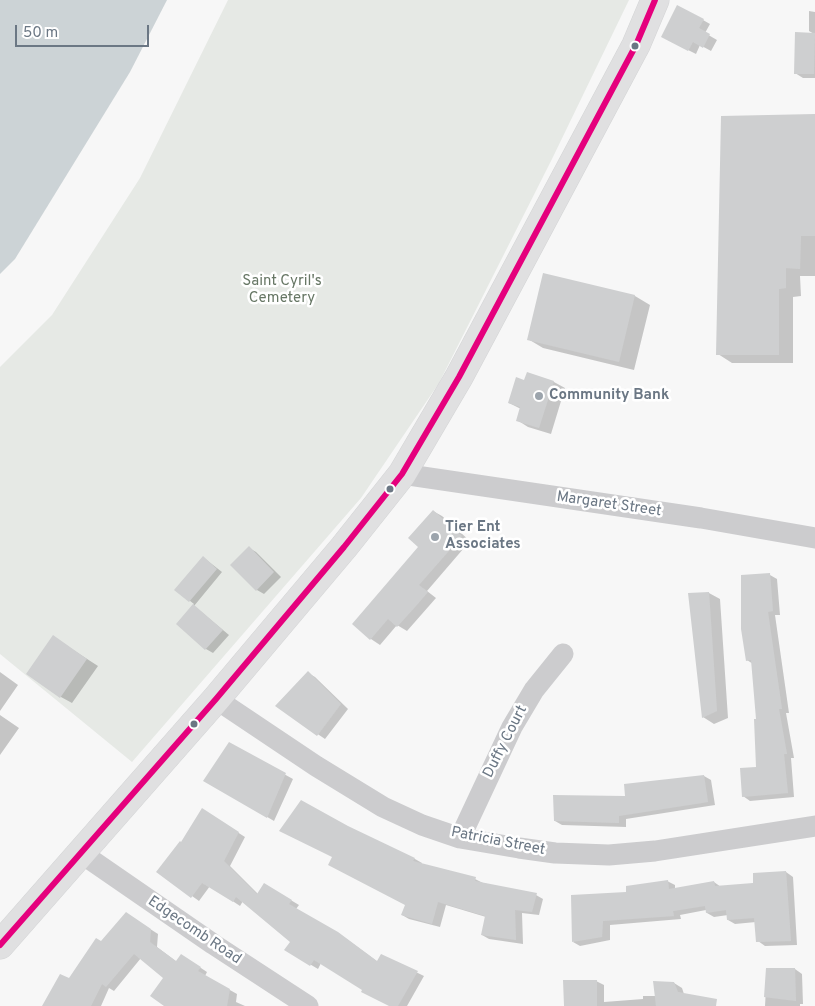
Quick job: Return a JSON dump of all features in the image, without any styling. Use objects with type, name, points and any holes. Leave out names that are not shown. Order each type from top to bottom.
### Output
[{"type":"main road","points":[[0,945],[216,698],[344,547],[402,474],[460,378],[632,53],[655,0]]},
{"type":"street","name":"Margaret Street","points":[[402,474],[701,518],[815,538]]},
{"type":"street","name":"Duffy Court","points":[[460,838],[512,727],[534,690],[563,654]]},
{"type":"street","name":"Patricia Street","points":[[216,698],[316,766],[383,807],[422,825],[460,838],[528,850],[609,855],[655,851],[815,826]]},
{"type":"street","name":"Edgecomb Road","points":[[81,853],[213,944],[308,1006]]},
{"type":"green space","name":"Saint Cyril's Cemetery","points":[[228,0],[629,0],[552,159],[439,383],[361,498],[132,762],[0,654],[0,367],[52,315],[140,178]]},
{"type":"shaded area","points":[[0,0],[167,0],[130,72],[15,259],[0,274]]},
{"type":"building","points":[[677,5],[704,19],[699,28],[710,34],[703,48],[693,42],[688,51],[661,37]]},
{"type":"building","points":[[795,32],[815,33],[814,74],[794,74]]},
{"type":"building","points":[[815,114],[815,236],[801,236],[800,269],[786,268],[786,288],[779,289],[779,355],[716,355],[721,116]]},
{"type":"building","points":[[543,273],[635,295],[619,362],[527,340]]},
{"type":"building","points":[[527,372],[554,381],[539,428],[516,421],[520,407],[508,403],[516,377],[524,380]]},
{"type":"building","points":[[433,510],[462,536],[419,585],[428,592],[416,606],[397,627],[388,619],[370,640],[352,624],[418,547],[408,538]]},
{"type":"building","points":[[249,546],[274,572],[256,591],[230,565]]},
{"type":"building","points":[[203,556],[217,569],[189,602],[174,590]]},
{"type":"building","points":[[770,573],[773,611],[768,612],[782,709],[779,709],[787,754],[784,754],[788,793],[742,797],[740,768],[756,767],[754,719],[756,719],[751,660],[746,661],[741,629],[741,575]]},
{"type":"building","points":[[709,592],[717,711],[702,718],[688,593]]},
{"type":"building","points":[[193,604],[223,630],[205,650],[176,624]]},
{"type":"building","points":[[53,635],[87,659],[60,698],[26,674]]},
{"type":"building","points":[[308,671],[341,704],[317,736],[275,706]]},
{"type":"building","points":[[229,742],[286,773],[267,818],[203,781]]},
{"type":"building","points":[[704,775],[708,802],[619,816],[619,823],[554,821],[553,795],[625,796],[624,784]]},
{"type":"building","points":[[301,800],[348,826],[415,858],[413,861],[476,877],[475,881],[537,893],[532,912],[515,910],[516,940],[481,935],[485,916],[438,902],[432,924],[401,915],[405,905],[328,865],[332,857],[279,831]]},
{"type":"building","points":[[202,808],[239,832],[224,861],[257,894],[264,883],[292,900],[289,904],[338,932],[377,961],[381,954],[418,971],[398,1006],[389,1006],[361,992],[362,990],[314,960],[310,966],[284,950],[290,942],[236,897],[233,902],[202,883],[191,898],[156,872],[181,842]]},
{"type":"building","points":[[786,871],[791,941],[756,942],[754,918],[727,920],[726,910],[706,913],[705,906],[673,911],[674,916],[603,921],[602,937],[572,942],[571,895],[626,892],[626,886],[668,880],[669,889],[714,881],[715,886],[753,883],[753,873]]},
{"type":"building","points":[[126,912],[151,929],[150,942],[176,961],[181,954],[201,967],[198,971],[230,989],[227,1006],[164,1006],[150,996],[163,978],[134,954],[106,987],[102,984],[91,1006],[42,1006],[60,974],[69,978],[96,938],[101,941]]},
{"type":"building","points":[[766,968],[795,968],[796,1001],[764,997]]},
{"type":"building","points":[[563,980],[597,980],[597,1006],[564,1006]]},
{"type":"building","points":[[653,981],[674,982],[678,992],[717,999],[716,1006],[656,1006]]},
{"type":"transit line","points":[[0,945],[216,699],[344,547],[402,474],[459,377],[636,45],[655,0]]},
{"type":"place","name":"Community Bank","points":[[539,396]]},
{"type":"place","name":"Tier Ent Associates","points":[[435,537]]}]
